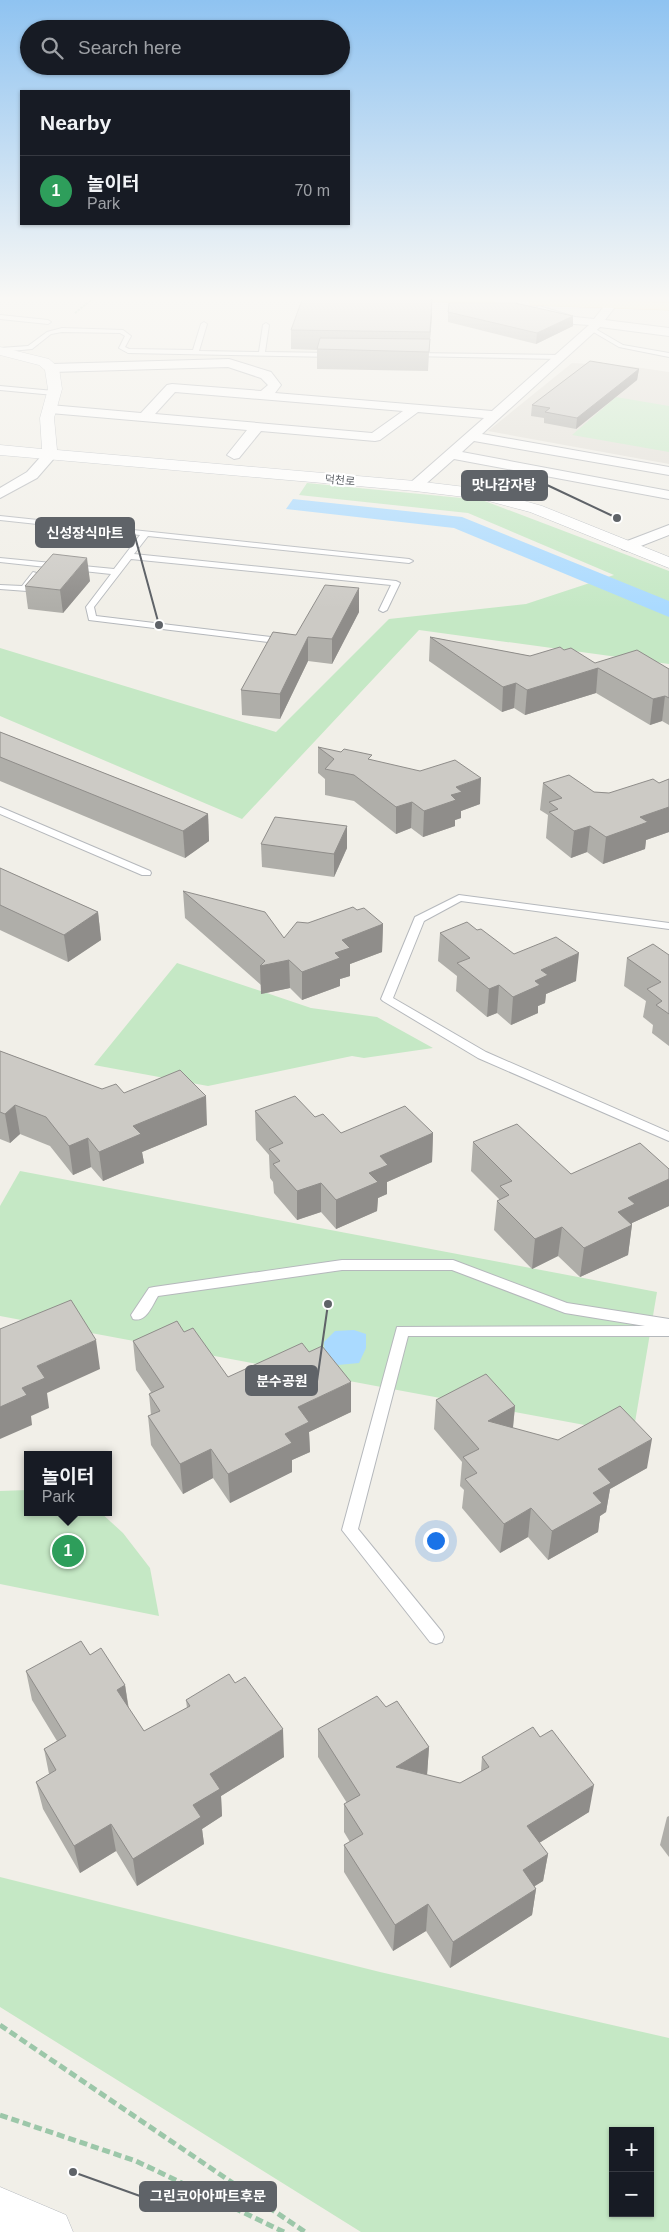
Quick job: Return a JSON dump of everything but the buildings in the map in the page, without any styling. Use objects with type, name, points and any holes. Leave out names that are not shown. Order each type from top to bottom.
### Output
[{"type":"main road","points":[[50,455],[48,418],[52,401]]},
{"type":"main road","name":"덕천로","points":[[0,450],[415,486],[482,494],[536,509],[669,563]]},
{"type":"main road","points":[[0,2212],[49,2232]]},
{"type":"street","points":[[145,417],[160,401]]},
{"type":"street","points":[[337,401],[497,415]]},
{"type":"street","points":[[415,486],[449,454],[512,401]]},
{"type":"street","points":[[50,409],[375,437],[416,408]]},
{"type":"street","points":[[234,455],[256,426]]},
{"type":"street","points":[[470,436],[669,471]]},
{"type":"street","points":[[449,454],[669,495]]},
{"type":"street","points":[[0,494],[32,474],[50,455]]},
{"type":"street","points":[[628,546],[669,530]]},
{"type":"lane","points":[[0,518],[409,561]]},
{"type":"lane","points":[[146,533],[90,607],[92,618],[276,640]]},
{"type":"lane","points":[[129,556],[396,583],[383,610]]},
{"type":"lane","points":[[0,560],[117,572]]},
{"type":"lane","points":[[0,587],[24,589],[44,564]]},
{"type":"lane","points":[[0,810],[146,873]]},
{"type":"lane","points":[[669,926],[459,898],[419,919],[387,999],[482,1055],[669,1137]]},
{"type":"lane","points":[[138,1315],[154,1292],[207,1283],[342,1266],[453,1265],[565,1308],[669,1324]]},
{"type":"lane","points":[[436,1637],[350,1530],[402,1331],[669,1331]]},
{"type":"path","points":[[0,2025],[305,2232]]},
{"type":"path","points":[[0,2115],[136,2161],[284,2232]]},
{"type":"shaded area","points":[[525,401],[669,401],[669,464],[488,431]]},
{"type":"green space","points":[[611,401],[640,401],[669,406],[669,452],[572,435]]},
{"type":"green space","points":[[307,483],[482,500],[669,571],[669,664],[419,630],[242,819],[0,716],[0,648],[276,732],[389,619],[526,604],[614,575],[468,513],[299,495]]},
{"type":"green space","points":[[177,963],[311,1008],[377,1017],[433,1048],[364,1058],[352,1056],[208,1086],[94,1065]]},
{"type":"green space","points":[[20,1171],[657,1292],[633,1434],[0,1316],[0,1206]]},
{"type":"green space","points":[[24,1490],[24,1516],[104,1516],[123,1533],[150,1568],[159,1616],[0,1584],[0,1491]]},
{"type":"green space","points":[[0,1877],[380,1972],[669,2038],[669,2232],[361,2232],[0,2007]]},
{"type":"water","points":[[293,499],[462,517],[669,601],[669,617],[454,528],[286,509]]},
{"type":"water","points":[[354,1330],[366,1334],[366,1348],[359,1363],[338,1365],[325,1356],[324,1342],[335,1331]]},
{"type":"place","name":"맛나감자탕","points":[[617,518]]},
{"type":"place","name":"신성장식마트","points":[[159,625]]},
{"type":"place","name":"분수공원","points":[[328,1304]]},
{"type":"place","name":"놀이터","points":[[68,1551]]},
{"type":"place","name":"그린코아아파트후문","points":[[73,2172]]}]
